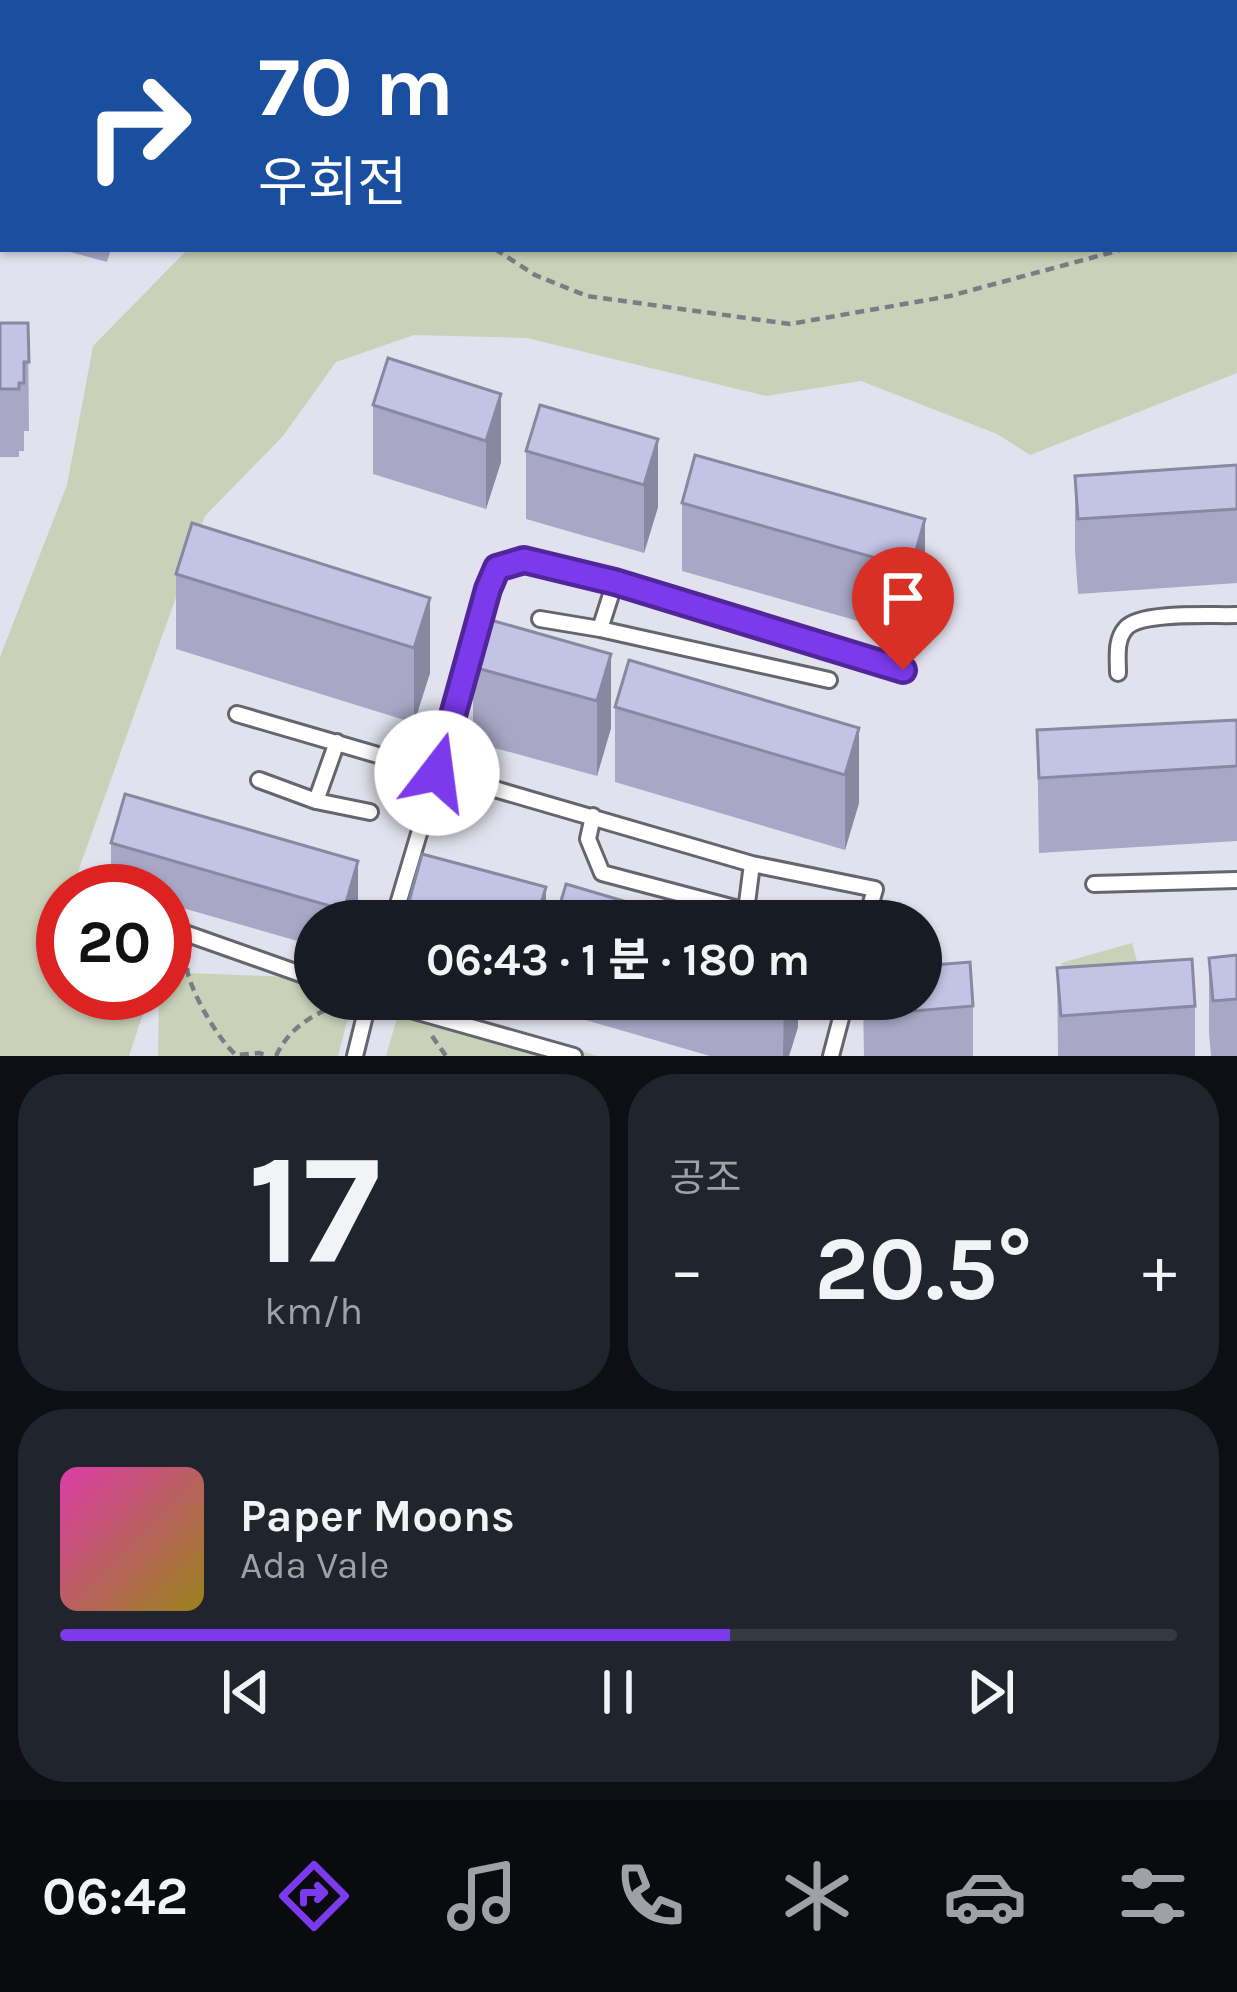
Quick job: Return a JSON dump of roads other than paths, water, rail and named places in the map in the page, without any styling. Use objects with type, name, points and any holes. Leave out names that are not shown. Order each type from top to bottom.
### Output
[{"type":"lane","points":[[399,900],[497,568],[524,560],[615,582],[903,670]]},
{"type":"lane","points":[[601,629],[615,582]]},
{"type":"lane","points":[[1118,673],[1117,646],[1123,630],[1137,619],[1237,615]]},
{"type":"lane","points":[[540,619],[829,680]]},
{"type":"lane","points":[[237,714],[752,864],[875,889],[872,900]]},
{"type":"lane","points":[[316,801],[338,742]]},
{"type":"lane","points":[[259,780],[316,801],[370,812]]},
{"type":"lane","points":[[592,816],[588,839],[602,873],[707,900]]},
{"type":"lane","points":[[747,900],[752,864]]},
{"type":"lane","points":[[1094,884],[1237,880]]},
{"type":"lane","points":[[192,935],[294,971]]},
{"type":"lane","points":[[355,1056],[365,1020]]},
{"type":"lane","points":[[446,1020],[574,1056]]},
{"type":"lane","points":[[831,1056],[840,1020]]}]
